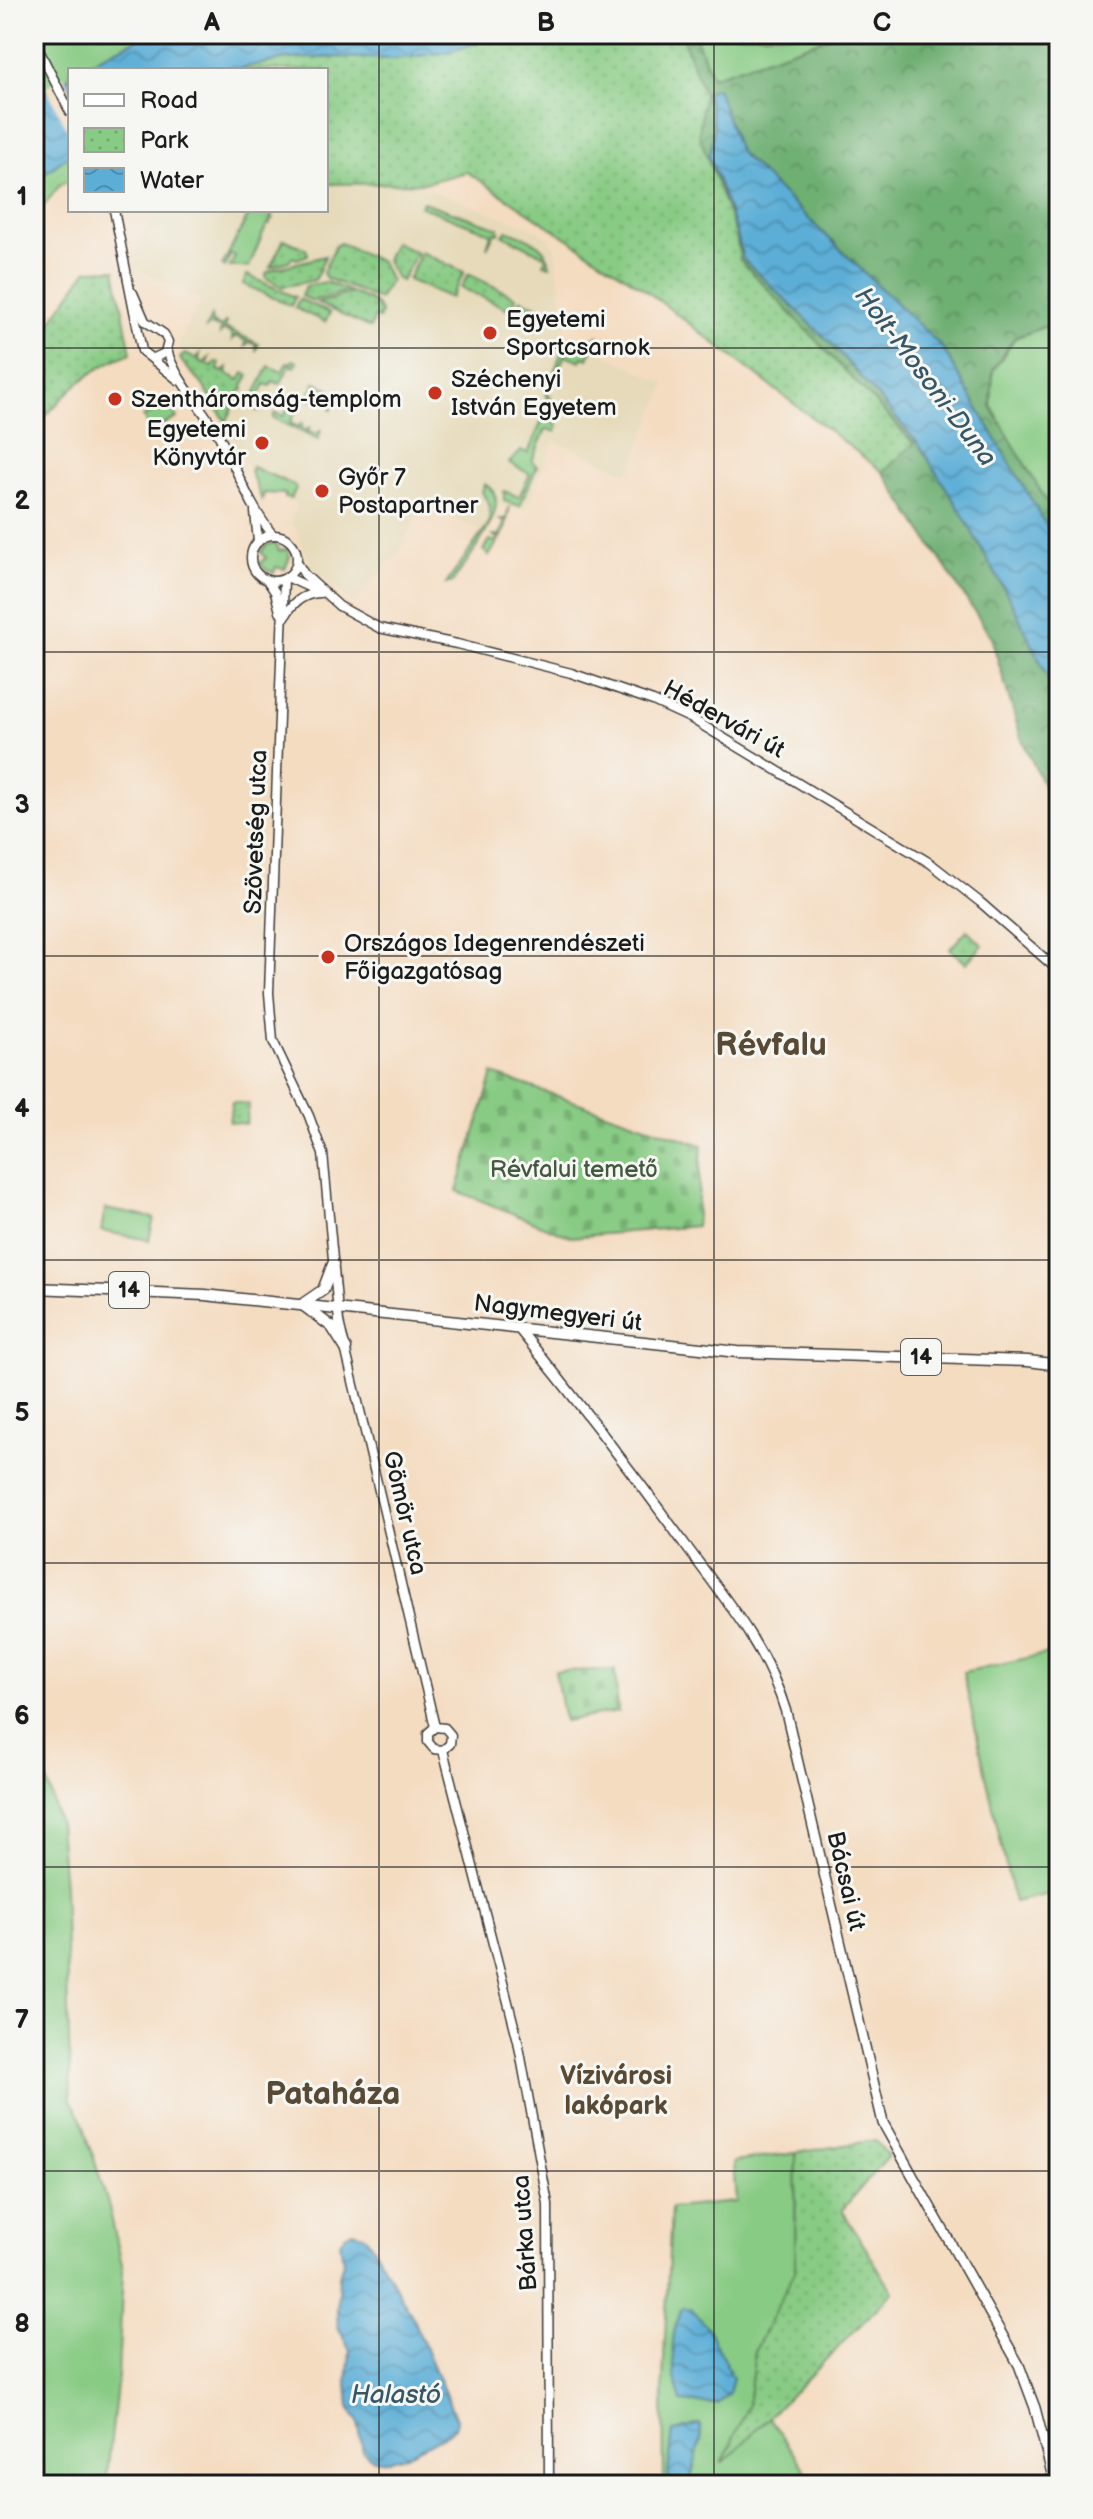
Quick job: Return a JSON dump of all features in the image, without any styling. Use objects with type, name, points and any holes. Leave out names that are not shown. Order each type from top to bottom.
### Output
[{"type":"main road","points":[[298,1304],[304,1304],[320,1294],[330,1279],[333,1264]]},
{"type":"main road","name":"Nagymegyeri út","points":[[34,1288],[205,1295],[738,1352],[1028,1361],[1059,1365]]},
{"type":"main road","points":[[298,1304],[332,1327],[346,1349]]},
{"type":"main road","name":"Bácsai út","points":[[519,1329],[638,1479],[742,1622],[775,1677],[786,1712],[883,2123],[1019,2365],[1035,2408],[1055,2485]]},
{"type":"street","points":[[34,40],[68,108]]},
{"type":"street","points":[[114,212],[144,354],[154,358],[191,391]]},
{"type":"street","points":[[128,282],[145,321],[167,338],[172,363],[220,438],[254,507],[273,535]]},
{"type":"street","points":[[141,343],[144,335],[156,330]]},
{"type":"street","points":[[154,358],[162,356],[167,350]]},
{"type":"street","points":[[254,507],[258,542],[252,554],[253,566],[267,580],[286,578],[297,562],[293,544],[273,535],[258,542]]},
{"type":"street","name":"Hédervári út","points":[[297,562],[323,594],[352,615],[379,628],[571,673],[653,701],[692,719],[930,863],[1059,971]]},
{"type":"street","name":"Hédervári út","points":[[286,578],[323,594]]},
{"type":"street","name":"Szövetség utca","points":[[286,578],[269,993],[273,1041],[319,1141]]},
{"type":"street","name":"Szövetség utca","points":[[267,580],[275,592],[284,621]]},
{"type":"street","points":[[284,621],[289,609],[300,598],[323,594]]},
{"type":"street","name":"Gömör utca","points":[[319,1141],[327,1176],[338,1309],[435,1727]]},
{"type":"street","points":[[435,1727],[445,1728],[451,1735],[450,1744],[443,1750],[432,1748],[428,1742],[428,1733],[435,1727]]},
{"type":"street","name":"Bárka utca","points":[[443,1750],[518,2041],[548,2204],[549,2485]]},
{"type":"shaded area","name":"Széchenyi István Egyetem","points":[[412,183],[533,228],[548,237],[556,250],[565,334],[666,384],[629,473],[554,440],[526,510],[497,506],[488,534],[423,504],[400,550],[354,603],[312,568],[295,527],[290,524],[296,504],[289,500],[293,491],[250,471],[207,392],[180,358],[179,344],[202,300],[129,265],[147,228],[164,212],[328,212],[328,184]]},
{"type":"green space","points":[[34,34],[149,34],[96,61],[78,68],[68,68],[68,77],[34,100]]},
{"type":"green space","points":[[500,34],[681,34],[704,94],[699,135],[736,235],[740,260],[914,444],[883,472],[640,286],[467,172],[424,183],[328,184],[328,68],[241,68],[286,59],[338,57],[494,38]]},
{"type":"green space","points":[[681,34],[694,34],[712,77],[838,34],[1059,34],[1059,338],[1046,326],[1014,338],[993,370],[991,406],[1059,523],[1059,547],[942,347],[739,152],[717,89],[706,92],[714,130],[710,152],[737,234],[743,259],[831,343],[918,443],[1012,603],[1059,700],[1059,818],[1021,738],[991,637],[883,472],[914,443],[740,260],[736,235],[699,134],[704,94]]},
{"type":"green space","points":[[694,34],[838,34],[712,77]]},
{"type":"green space","points":[[68,156],[68,181],[60,185],[34,218],[34,182]]},
{"type":"green space","points":[[423,202],[499,228],[499,233],[495,232],[487,248],[491,233],[420,206]]},
{"type":"green space","points":[[250,212],[273,212],[273,219],[266,226],[249,267],[230,267],[235,256],[231,254],[225,267],[222,266]]},
{"type":"green space","points":[[507,230],[540,246],[545,251],[548,258],[550,266],[544,264],[547,257],[503,235]]},
{"type":"green space","points":[[284,239],[306,249],[308,255],[297,259],[292,257],[289,261],[270,267]]},
{"type":"green space","points":[[394,242],[417,253],[401,281],[395,277],[386,260]]},
{"type":"green space","points":[[340,243],[381,262],[390,281],[379,299],[326,278],[323,273],[335,246]]},
{"type":"green space","points":[[421,252],[464,272],[451,298],[408,280]]},
{"type":"green space","points":[[325,256],[315,280],[282,287],[266,278],[266,273],[274,269]]},
{"type":"green space","points":[[115,269],[131,353],[89,375],[66,394],[34,429],[34,346],[87,270]]},
{"type":"green space","points":[[468,274],[516,297],[511,310],[461,288]]},
{"type":"green space","points":[[247,275],[295,297],[291,306],[243,284]]},
{"type":"green space","points":[[326,282],[349,291],[313,301],[301,296],[306,286]]},
{"type":"green space","points":[[352,293],[369,300],[379,309],[379,319],[375,317],[370,328],[317,303]]},
{"type":"green space","points":[[299,299],[330,313],[325,322],[295,308]]},
{"type":"green space","points":[[521,299],[545,310],[541,319],[517,308]]},
{"type":"green space","points":[[211,317],[212,323],[222,327],[226,321],[225,328],[259,344],[256,351],[256,345],[249,342],[245,346],[246,341],[236,336],[232,340],[232,334],[224,330],[220,334],[221,329],[211,325],[206,328]]},
{"type":"green space","points":[[1046,326],[1059,338],[1059,523],[991,406],[993,371],[1015,338]]},
{"type":"green space","points":[[598,336],[588,359],[583,357],[581,361],[565,355],[547,394],[551,397],[547,399],[546,396],[562,350]]},
{"type":"green space","points":[[185,354],[196,359],[200,354],[199,361],[204,363],[209,358],[207,365],[213,367],[216,362],[220,363],[218,370],[223,372],[228,367],[227,374],[240,380],[244,373],[249,375],[239,395],[241,397],[226,422],[202,384],[182,362],[180,358]]},
{"type":"green space","points":[[287,362],[297,362],[295,367],[290,365],[280,384],[273,381],[270,386],[265,384],[256,403],[261,406],[258,411],[249,406],[269,366],[282,372]]},
{"type":"green space","points":[[315,382],[338,397],[331,411],[331,406],[314,398],[311,401],[313,395],[310,393]]},
{"type":"green space","points":[[293,397],[299,403],[290,423],[298,427],[302,423],[306,431],[310,426],[308,432],[316,435],[321,430],[318,440],[273,418],[275,413],[284,416]]},
{"type":"green space","points":[[170,403],[177,418],[151,431],[143,417]]},
{"type":"green space","points":[[542,408],[561,420],[556,418],[556,432],[545,431],[532,461],[537,467],[520,506],[504,501],[504,491],[519,497],[530,474],[509,463],[521,451],[528,453],[545,414],[540,411]]},
{"type":"green space","points":[[252,467],[294,485],[296,488],[291,499],[285,498],[285,494],[264,493],[262,500],[250,471]]},
{"type":"green space","points":[[484,484],[493,492],[496,504],[493,517],[453,582],[446,584],[489,523],[490,506],[482,492]]},
{"type":"green space","points":[[510,505],[505,530],[489,556],[483,550],[490,540],[496,542],[498,539],[494,536],[499,536],[505,522],[500,519],[506,519]]},
{"type":"green space","points":[[276,543],[279,551],[287,549],[290,557],[285,569],[276,567],[274,573],[260,563],[266,558],[261,552],[267,545]]},
{"type":"green space","points":[[967,930],[983,945],[966,963],[950,949]]},
{"type":"green space","name":"Révfalui temető","points":[[493,1074],[702,1145],[696,1226],[571,1237],[457,1191]]},
{"type":"green space","points":[[232,1102],[249,1104],[246,1124],[229,1122]]},
{"type":"green space","points":[[105,1209],[154,1218],[149,1240],[101,1231]]},
{"type":"green space","points":[[1059,1651],[1059,1892],[1014,1902],[963,1672]]},
{"type":"green space","points":[[615,1670],[618,1712],[564,1721],[555,1671]]},
{"type":"green space","points":[[34,1733],[59,1824],[71,2100],[81,2117],[109,2207],[123,2269],[118,2376],[106,2485],[34,2485]]},
{"type":"green space","points":[[875,2140],[888,2156],[842,2210],[893,2292],[722,2464],[748,2406],[755,2351],[795,2271],[796,2153]]},
{"type":"green space","points":[[796,2153],[795,2271],[755,2351],[748,2406],[723,2462],[769,2417],[809,2476],[798,2485],[689,2485],[701,2440],[699,2424],[673,2432],[668,2473],[670,2485],[664,2485],[663,2380],[671,2208],[736,2202],[733,2162]]},
{"type":"water","points":[[149,34],[500,34],[451,52],[393,59],[286,59],[241,68],[83,68]]},
{"type":"water","points":[[68,77],[68,156],[34,182],[34,100]]},
{"type":"water","name":"Holt-Mosoni-Duna","points":[[717,88],[739,152],[942,347],[1059,547],[1059,700],[1012,603],[918,443],[831,343],[743,259],[709,155],[713,124],[706,92]]},
{"type":"water","name":"Halastó","points":[[353,2231],[364,2234],[412,2316],[456,2419],[455,2427],[450,2432],[394,2459],[372,2458],[363,2452],[358,2422],[349,2407],[347,2382],[350,2351],[338,2327],[337,2311],[343,2262],[340,2242]]},
{"type":"water","points":[[682,2307],[691,2309],[706,2325],[733,2378],[729,2393],[717,2404],[681,2402],[675,2379],[673,2342]]},
{"type":"water","points":[[700,2424],[701,2440],[689,2485],[670,2485],[668,2473],[673,2432]]},
{"type":"pier","points":[[64,76],[68,85],[68,131],[46,87]]},
{"type":"place","name":"Egyetemi Sportcsarnok","points":[[490,333]]},
{"type":"place","name":"Széchenyi István Egyetem","points":[[435,393]]},
{"type":"place","name":"Szentháromság-templom","points":[[115,399]]},
{"type":"place","name":"Egyetemi Könyvtár","points":[[262,443]]},
{"type":"place","name":"Győr 7 Postapartner","points":[[322,491]]},
{"type":"place","name":"Országos Idegenrendészeti Főigazgatósag","points":[[328,957]]},
{"type":"district","name":"Révfalu","points":[[771,1045]]},
{"type":"district","name":"Vízivárosi lakópark","points":[[616,2091]]},
{"type":"district","name":"Pataháza","points":[[333,2094]]}]
